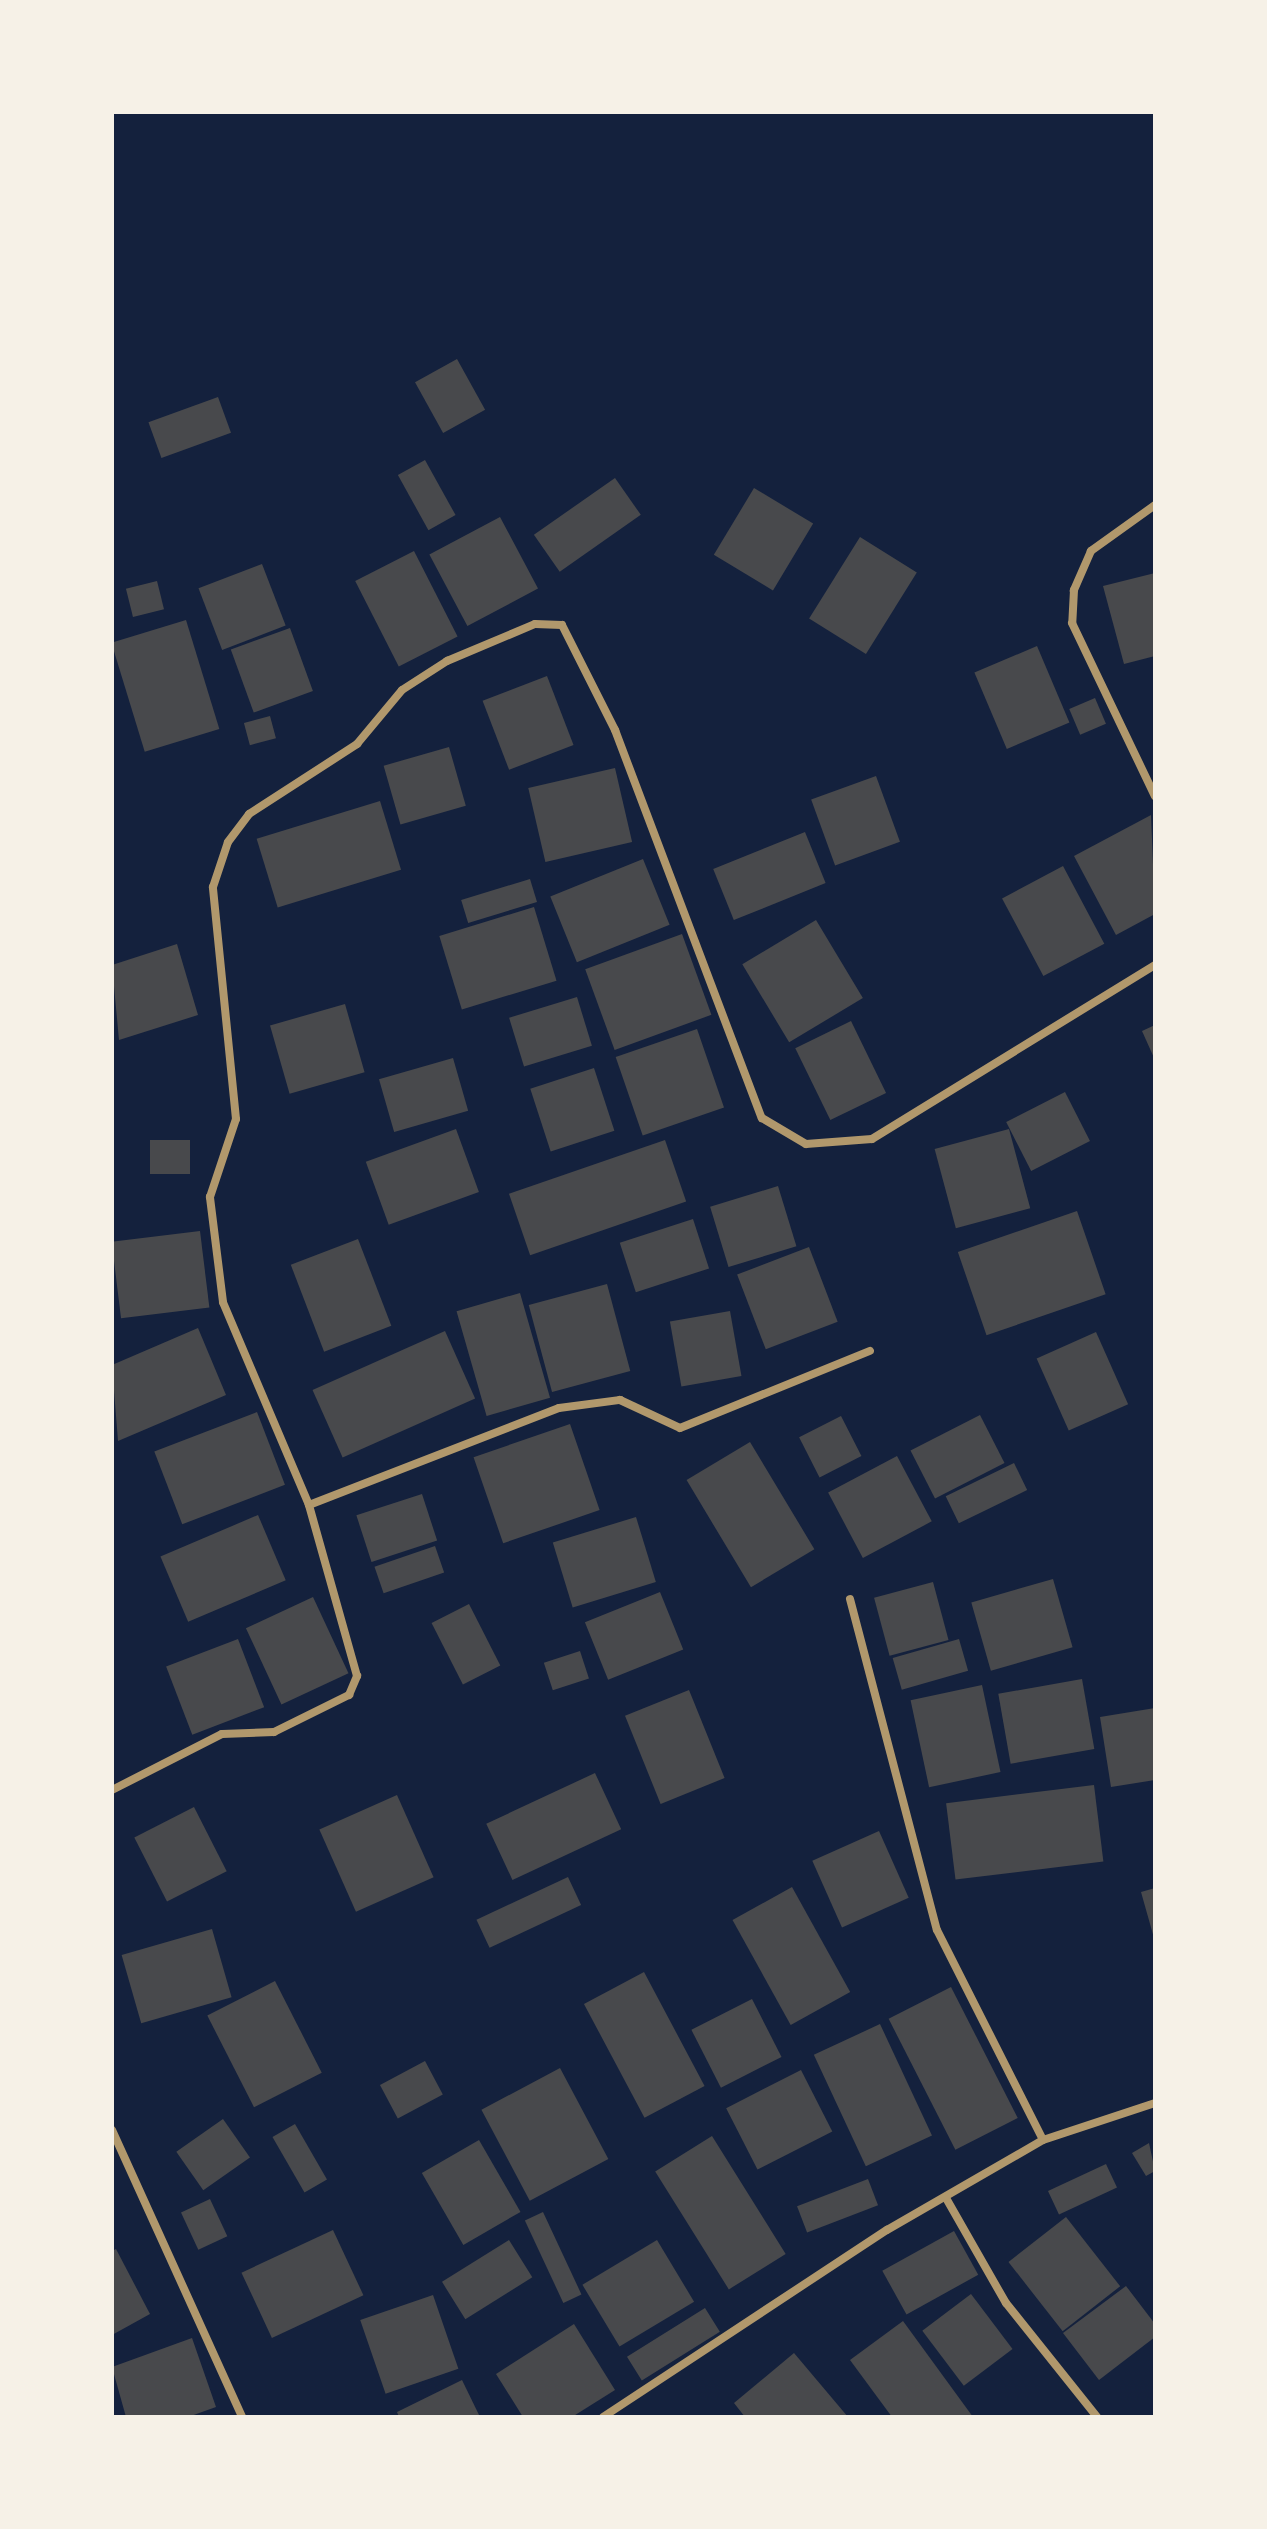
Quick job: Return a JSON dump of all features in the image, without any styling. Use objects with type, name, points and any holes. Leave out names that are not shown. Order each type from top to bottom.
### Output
[{"type":"street","points":[[1155,505],[1091,551],[1074,590],[1072,623],[1155,796]]},
{"type":"street","points":[[112,1790],[222,1734],[274,1732],[349,1695],[357,1676],[309,1505],[223,1302],[210,1197],[236,1119],[213,887],[228,842],[249,814],[357,744],[402,690],[447,661],[535,624],[562,625],[632,771],[762,1118],[806,1144],[872,1139],[1155,965]]},
{"type":"street","points":[[309,1505],[559,1408],[620,1400],[680,1428],[870,1351]]},
{"type":"street","points":[[850,1599],[937,1930],[1043,2140]]},
{"type":"street","points":[[603,2417],[946,2198],[1043,2140],[1155,2103]]},
{"type":"street","points":[[112,2130],[242,2417]]},
{"type":"street","points":[[946,2198],[1006,2303],[1097,2417]]},
{"type":"building","points":[[457,359],[485,410],[443,433],[415,382]]},
{"type":"building","points":[[218,397],[231,433],[161,458],[148,422]]},
{"type":"building","points":[[425,460],[456,515],[428,530],[398,475]]},
{"type":"building","points":[[615,478],[641,515],[560,572],[534,535]]},
{"type":"building","points":[[754,488],[813,524],[773,590],[714,555]]},
{"type":"building","points":[[500,517],[538,589],[467,626],[429,555]]},
{"type":"building","points":[[860,537],[917,573],[866,654],[809,618]]},
{"type":"building","points":[[414,551],[458,637],[399,666],[355,581]]},
{"type":"building","points":[[262,564],[286,626],[222,650],[199,588]]},
{"type":"building","points":[[1155,573],[1155,656],[1124,664],[1103,586]]},
{"type":"building","points":[[157,581],[164,609],[133,617],[126,589]]},
{"type":"building","points":[[186,620],[219,729],[145,752],[112,643]]},
{"type":"building","points":[[290,628],[313,691],[254,713],[231,650]]},
{"type":"building","points":[[1037,646],[1069,722],[1007,749],[974,673]]},
{"type":"building","points":[[547,676],[574,745],[509,770],[483,701]]},
{"type":"building","points":[[1095,698],[1106,724],[1080,735],[1069,709]]},
{"type":"building","points":[[270,716],[276,738],[250,745],[244,723]]},
{"type":"building","points":[[449,747],[466,806],[400,824],[384,766]]},
{"type":"building","points":[[615,768],[632,842],[545,862],[528,788]]},
{"type":"building","points":[[876,776],[900,842],[835,865],[811,800]]},
{"type":"building","points":[[380,801],[401,870],[278,908],[257,839]]},
{"type":"building","points":[[1151,815],[1155,914],[1116,935],[1074,856]]},
{"type":"building","points":[[805,832],[826,883],[734,920],[713,869]]},
{"type":"building","points":[[643,859],[670,925],[577,962],[550,896]]},
{"type":"building","points":[[1063,866],[1104,944],[1043,976],[1002,898]]},
{"type":"building","points":[[530,879],[537,902],[468,923],[461,900]]},
{"type":"building","points":[[534,907],[557,981],[462,1010],[439,936]]},
{"type":"building","points":[[816,920],[863,998],[789,1042],[742,964]]},
{"type":"building","points":[[682,934],[711,1015],[615,1050],[585,969]]},
{"type":"building","points":[[177,944],[198,1015],[119,1040],[112,965]]},
{"type":"building","points":[[577,997],[592,1046],[524,1067],[509,1018]]},
{"type":"building","points":[[345,1004],[365,1072],[290,1094],[270,1025]]},
{"type":"building","points":[[851,1021],[886,1093],[830,1120],[795,1048]]},
{"type":"building","points":[[1155,1025],[1155,1060],[1142,1031]]},
{"type":"building","points":[[697,1029],[724,1107],[643,1135],[616,1057]]},
{"type":"building","points":[[453,1058],[468,1111],[394,1132],[379,1079]]},
{"type":"building","points":[[594,1068],[614,1131],[551,1151],[530,1089]]},
{"type":"building","points":[[1065,1092],[1090,1141],[1031,1171],[1006,1122]]},
{"type":"building","points":[[456,1129],[479,1192],[389,1225],[366,1162]]},
{"type":"building","points":[[1009,1129],[1030,1208],[956,1228],[935,1149]]},
{"type":"building","points":[[150,1140],[190,1140],[190,1174],[150,1174]]},
{"type":"building","points":[[665,1140],[686,1201],[530,1255],[509,1194]]},
{"type":"building","points":[[778,1186],[796,1246],[729,1267],[710,1207]]},
{"type":"building","points":[[1077,1211],[1106,1294],[987,1335],[958,1252]]},
{"type":"building","points":[[693,1219],[709,1268],[636,1292],[620,1243]]},
{"type":"building","points":[[200,1231],[209,1307],[121,1318],[112,1242]]},
{"type":"building","points":[[358,1239],[391,1326],[324,1352],[291,1265]]},
{"type":"building","points":[[809,1247],[838,1322],[766,1349],[737,1275]]},
{"type":"building","points":[[607,1284],[630,1371],[552,1392],[529,1305]]},
{"type":"building","points":[[520,1293],[550,1398],[487,1416],[457,1311]]},
{"type":"building","points":[[730,1311],[741,1376],[681,1387],[670,1322]]},
{"type":"building","points":[[198,1328],[226,1395],[118,1441],[112,1365]]},
{"type":"building","points":[[445,1331],[475,1399],[343,1458],[313,1390]]},
{"type":"building","points":[[1096,1332],[1128,1404],[1069,1431],[1037,1358]]},
{"type":"building","points":[[257,1412],[285,1485],[182,1524],[154,1451]]},
{"type":"building","points":[[980,1415],[1005,1463],[935,1499],[911,1450]]},
{"type":"building","points":[[841,1416],[861,1456],[820,1477],[799,1437]]},
{"type":"building","points":[[570,1424],[600,1510],[503,1543],[474,1457]]},
{"type":"building","points":[[750,1442],[814,1549],[751,1587],[687,1480]]},
{"type":"building","points":[[897,1456],[932,1521],[863,1558],[828,1493]]},
{"type":"building","points":[[1014,1463],[1027,1490],[959,1523],[946,1496]]},
{"type":"building","points":[[422,1494],[437,1541],[372,1562],[356,1515]]},
{"type":"building","points":[[258,1515],[286,1580],[188,1622],[160,1556]]},
{"type":"building","points":[[636,1517],[656,1582],[573,1607],[553,1542]]},
{"type":"building","points":[[435,1546],[444,1572],[384,1593],[374,1567]]},
{"type":"building","points":[[1053,1579],[1073,1647],[991,1671],[971,1602]]},
{"type":"building","points":[[933,1582],[949,1640],[890,1656],[874,1598]]},
{"type":"building","points":[[660,1592],[683,1649],[608,1680],[585,1622]]},
{"type":"building","points":[[313,1597],[348,1673],[281,1704],[246,1628]]},
{"type":"building","points":[[469,1604],[500,1665],[463,1685],[432,1623]]},
{"type":"building","points":[[238,1639],[264,1707],[192,1735],[166,1667]]},
{"type":"building","points":[[959,1639],[968,1671],[902,1690],[893,1658]]},
{"type":"building","points":[[580,1651],[589,1679],[553,1690],[544,1663]]},
{"type":"building","points":[[1082,1679],[1094,1749],[1011,1764],[998,1694]]},
{"type":"building","points":[[982,1685],[1001,1772],[929,1787],[911,1700]]},
{"type":"building","points":[[689,1690],[725,1778],[661,1804],[625,1716]]},
{"type":"building","points":[[1155,1708],[1155,1780],[1111,1787],[1100,1717]]},
{"type":"building","points":[[595,1773],[621,1829],[512,1880],[486,1824]]},
{"type":"building","points":[[1094,1785],[1103,1861],[955,1880],[946,1803]]},
{"type":"building","points":[[397,1795],[434,1877],[356,1912],[319,1830]]},
{"type":"building","points":[[194,1807],[227,1871],[167,1902],[134,1837]]},
{"type":"building","points":[[879,1831],[909,1898],[842,1927],[812,1861]]},
{"type":"building","points":[[568,1877],[581,1905],[490,1948],[476,1920]]},
{"type":"building","points":[[792,1887],[850,1992],[791,2025],[733,1920]]},
{"type":"building","points":[[1155,1888],[1155,1938],[1154,1938],[1141,1892]]},
{"type":"building","points":[[212,1929],[232,1997],[141,2023],[122,1955]]},
{"type":"building","points":[[644,1972],[705,2086],[645,2118],[584,2004]]},
{"type":"building","points":[[275,1981],[322,2073],[254,2107],[207,2016]]},
{"type":"building","points":[[951,1987],[1018,2118],[955,2150],[889,2019]]},
{"type":"building","points":[[752,1999],[782,2057],[721,2088],[691,2030]]},
{"type":"building","points":[[880,2024],[932,2135],[866,2166],[814,2055]]},
{"type":"building","points":[[425,2061],[443,2095],[398,2118],[380,2085]]},
{"type":"building","points":[[560,2068],[608,2159],[530,2201],[481,2110]]},
{"type":"building","points":[[801,2070],[832,2131],[757,2170],[726,2108]]},
{"type":"building","points":[[223,2119],[250,2158],[203,2190],[176,2152]]},
{"type":"building","points":[[295,2124],[327,2179],[304,2192],[272,2137]]},
{"type":"building","points":[[712,2136],[786,2254],[729,2289],[655,2172]]},
{"type":"building","points":[[479,2140],[520,2212],[463,2245],[422,2173]]},
{"type":"building","points":[[1149,2143],[1155,2171],[1146,2176],[1132,2153]]},
{"type":"building","points":[[1106,2164],[1117,2188],[1059,2215],[1048,2191]]},
{"type":"building","points":[[868,2179],[878,2205],[807,2232],[797,2206]]},
{"type":"building","points":[[210,2199],[227,2236],[198,2250],[181,2213]]},
{"type":"building","points":[[543,2212],[581,2294],[563,2303],[525,2220]]},
{"type":"building","points":[[1066,2217],[1120,2286],[1063,2331],[1008,2262]]},
{"type":"building","points":[[333,2230],[363,2295],[272,2338],[241,2273]]},
{"type":"building","points":[[954,2231],[978,2275],[907,2314],[882,2271]]},
{"type":"building","points":[[509,2240],[532,2277],[465,2319],[442,2282]]},
{"type":"building","points":[[657,2240],[694,2302],[620,2347],[582,2285]]},
{"type":"building","points":[[116,2249],[150,2314],[112,2335],[112,2251]]},
{"type":"building","points":[[1126,2286],[1155,2324],[1155,2337],[1099,2380],[1063,2333]]},
{"type":"building","points":[[971,2294],[1013,2349],[964,2386],[922,2331]]},
{"type":"building","points":[[433,2295],[458,2369],[386,2394],[360,2320]]},
{"type":"building","points":[[705,2308],[720,2332],[642,2380],[627,2357]]},
{"type":"building","points":[[903,2321],[973,2417],[892,2417],[850,2360]]},
{"type":"building","points":[[574,2324],[615,2390],[572,2417],[523,2417],[496,2374]]},
{"type":"building","points":[[192,2338],[216,2407],[188,2417],[126,2417],[112,2367]]},
{"type":"building","points":[[794,2353],[848,2417],[745,2417],[734,2403]]},
{"type":"building","points":[[462,2380],[480,2417],[399,2417],[397,2412]]}]
